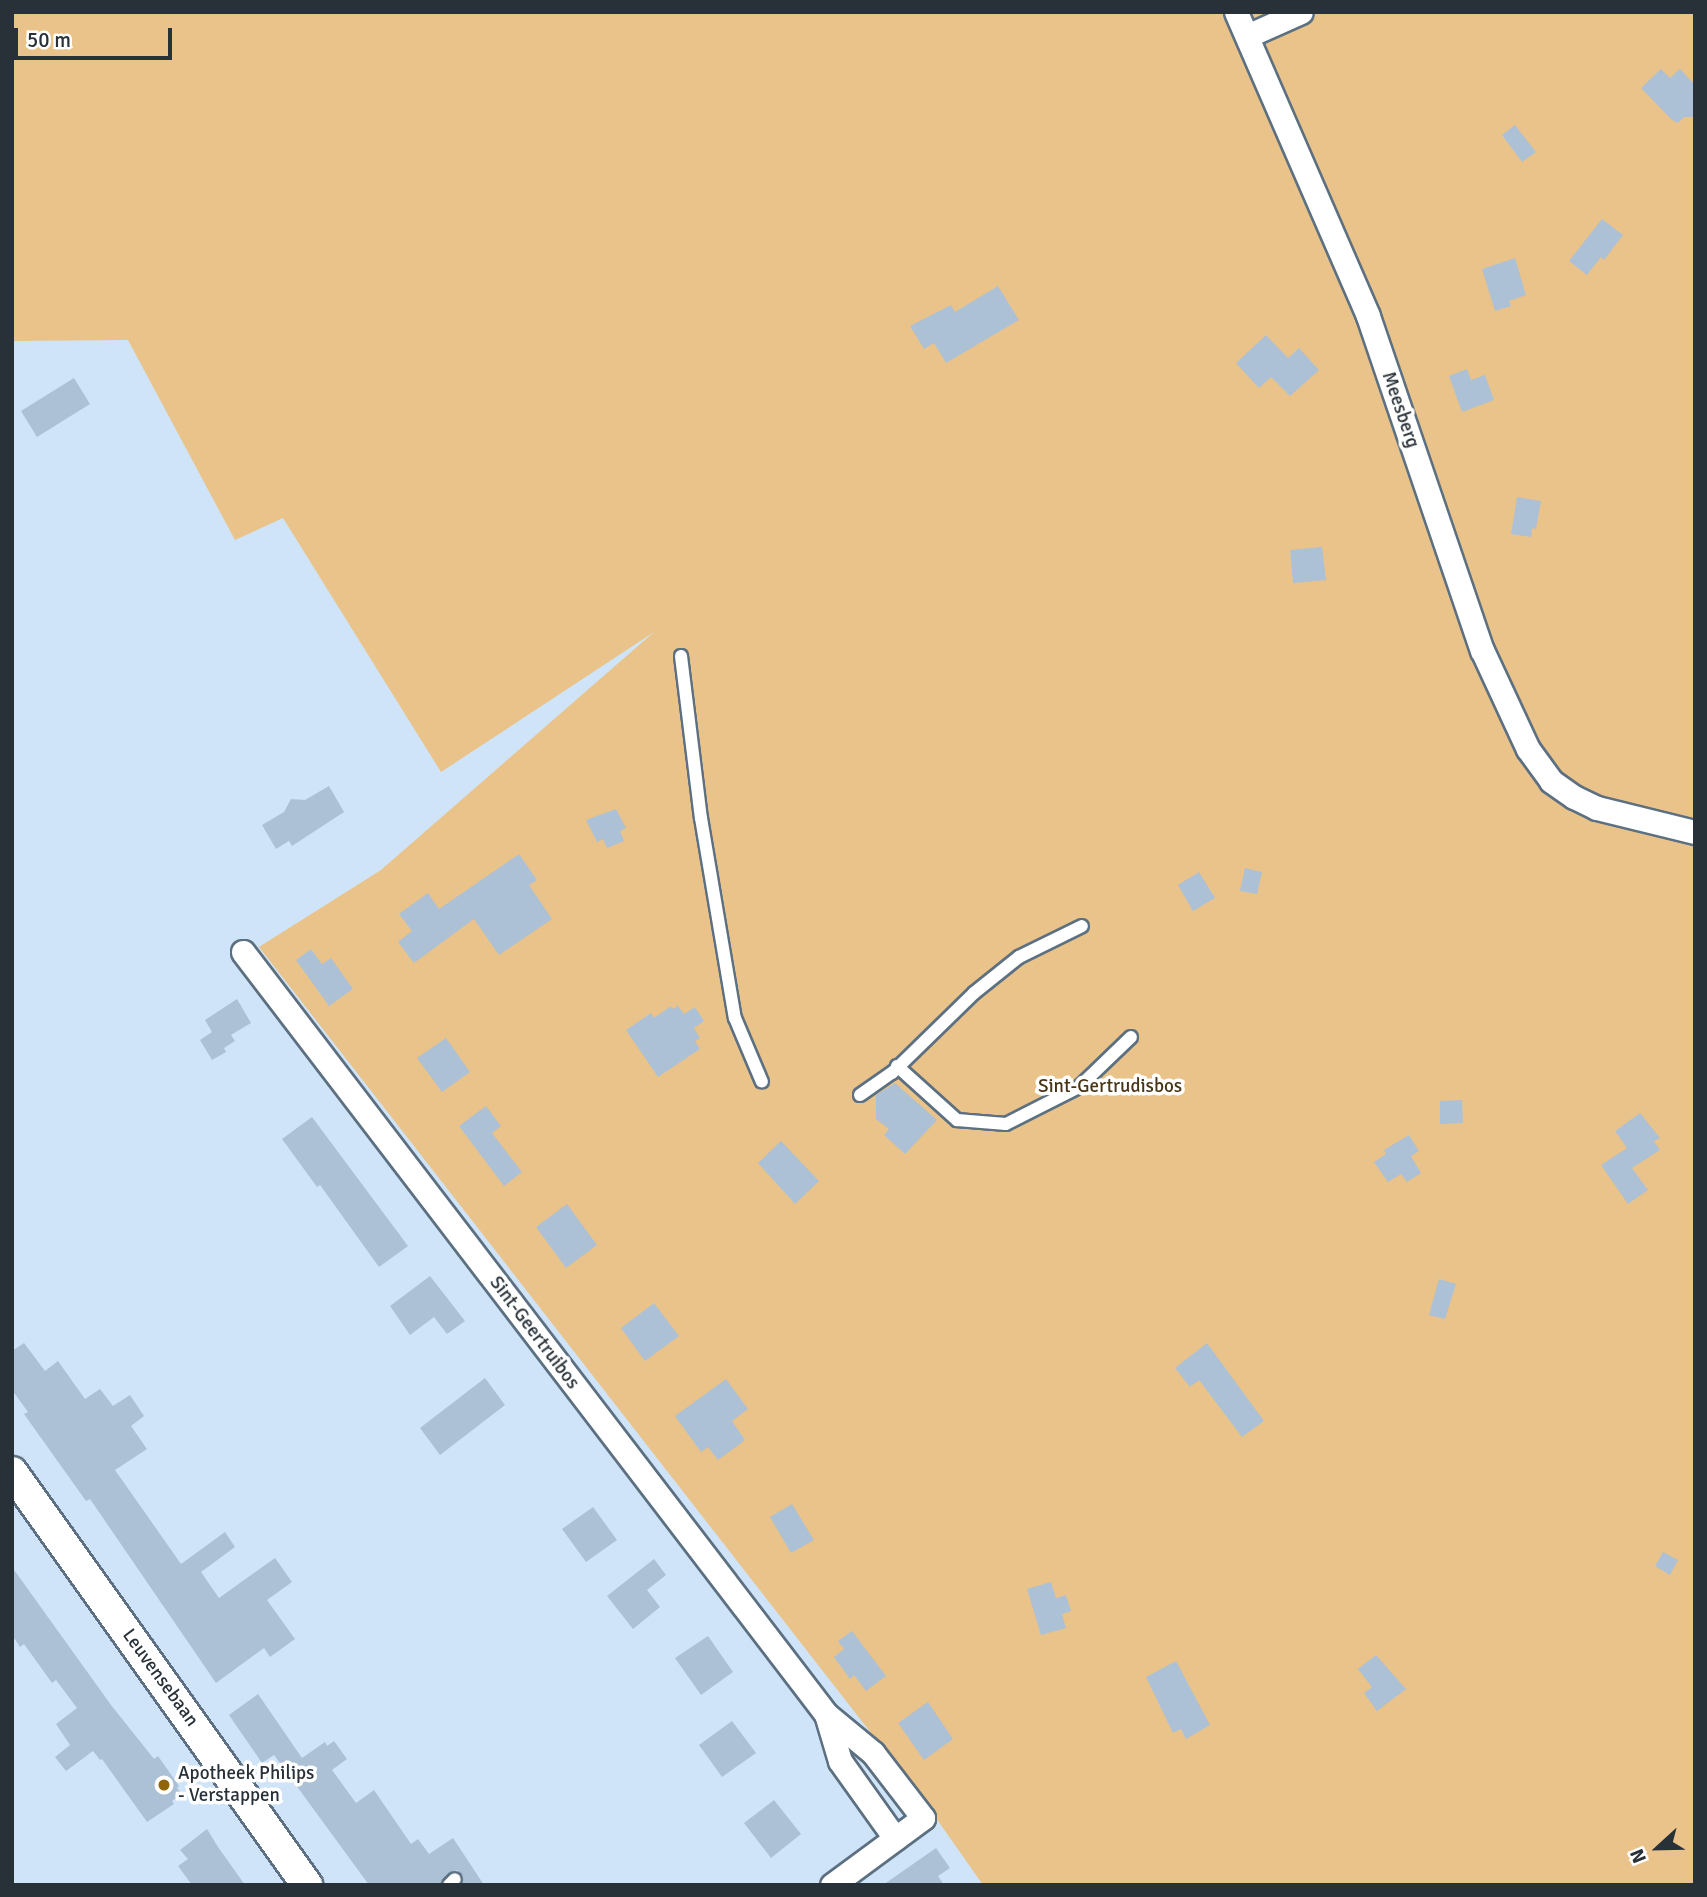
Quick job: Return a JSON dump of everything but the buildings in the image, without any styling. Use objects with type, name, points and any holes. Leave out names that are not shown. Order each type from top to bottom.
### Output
[{"type":"street","name":"Meesberg","points":[[1236,12],[1368,316],[1487,661],[1528,748],[1551,781],[1574,797],[1597,808],[1695,832]]},
{"type":"street","points":[[1247,36],[1301,12]]},
{"type":"street","name":"Sint-Geertruibos","points":[[243,952],[826,1714],[873,1753],[923,1818],[832,1885]]},
{"type":"street","name":"Leuvensebaan","points":[[12,1472],[307,1885]]},
{"type":"street","name":"Sint-Geertruibos","points":[[826,1714],[840,1761],[895,1838]]},
{"type":"lane","points":[[681,656],[701,818],[735,1017],[762,1082]]},
{"type":"lane","points":[[860,1095],[897,1066],[974,993],[1019,957],[1082,926]]},
{"type":"lane","points":[[897,1066],[957,1120],[1006,1124],[1079,1087],[1132,1037]]},
{"type":"green space","name":"Sint-Gertrudisbos","points":[[12,12],[1695,12],[1695,1885],[983,1885],[924,1801],[259,947],[381,870],[654,632],[441,772],[283,518],[235,540],[128,340],[12,341]]},
{"type":"place","name":"Apotheek Philips - Verstappen","points":[[164,1785]]}]
